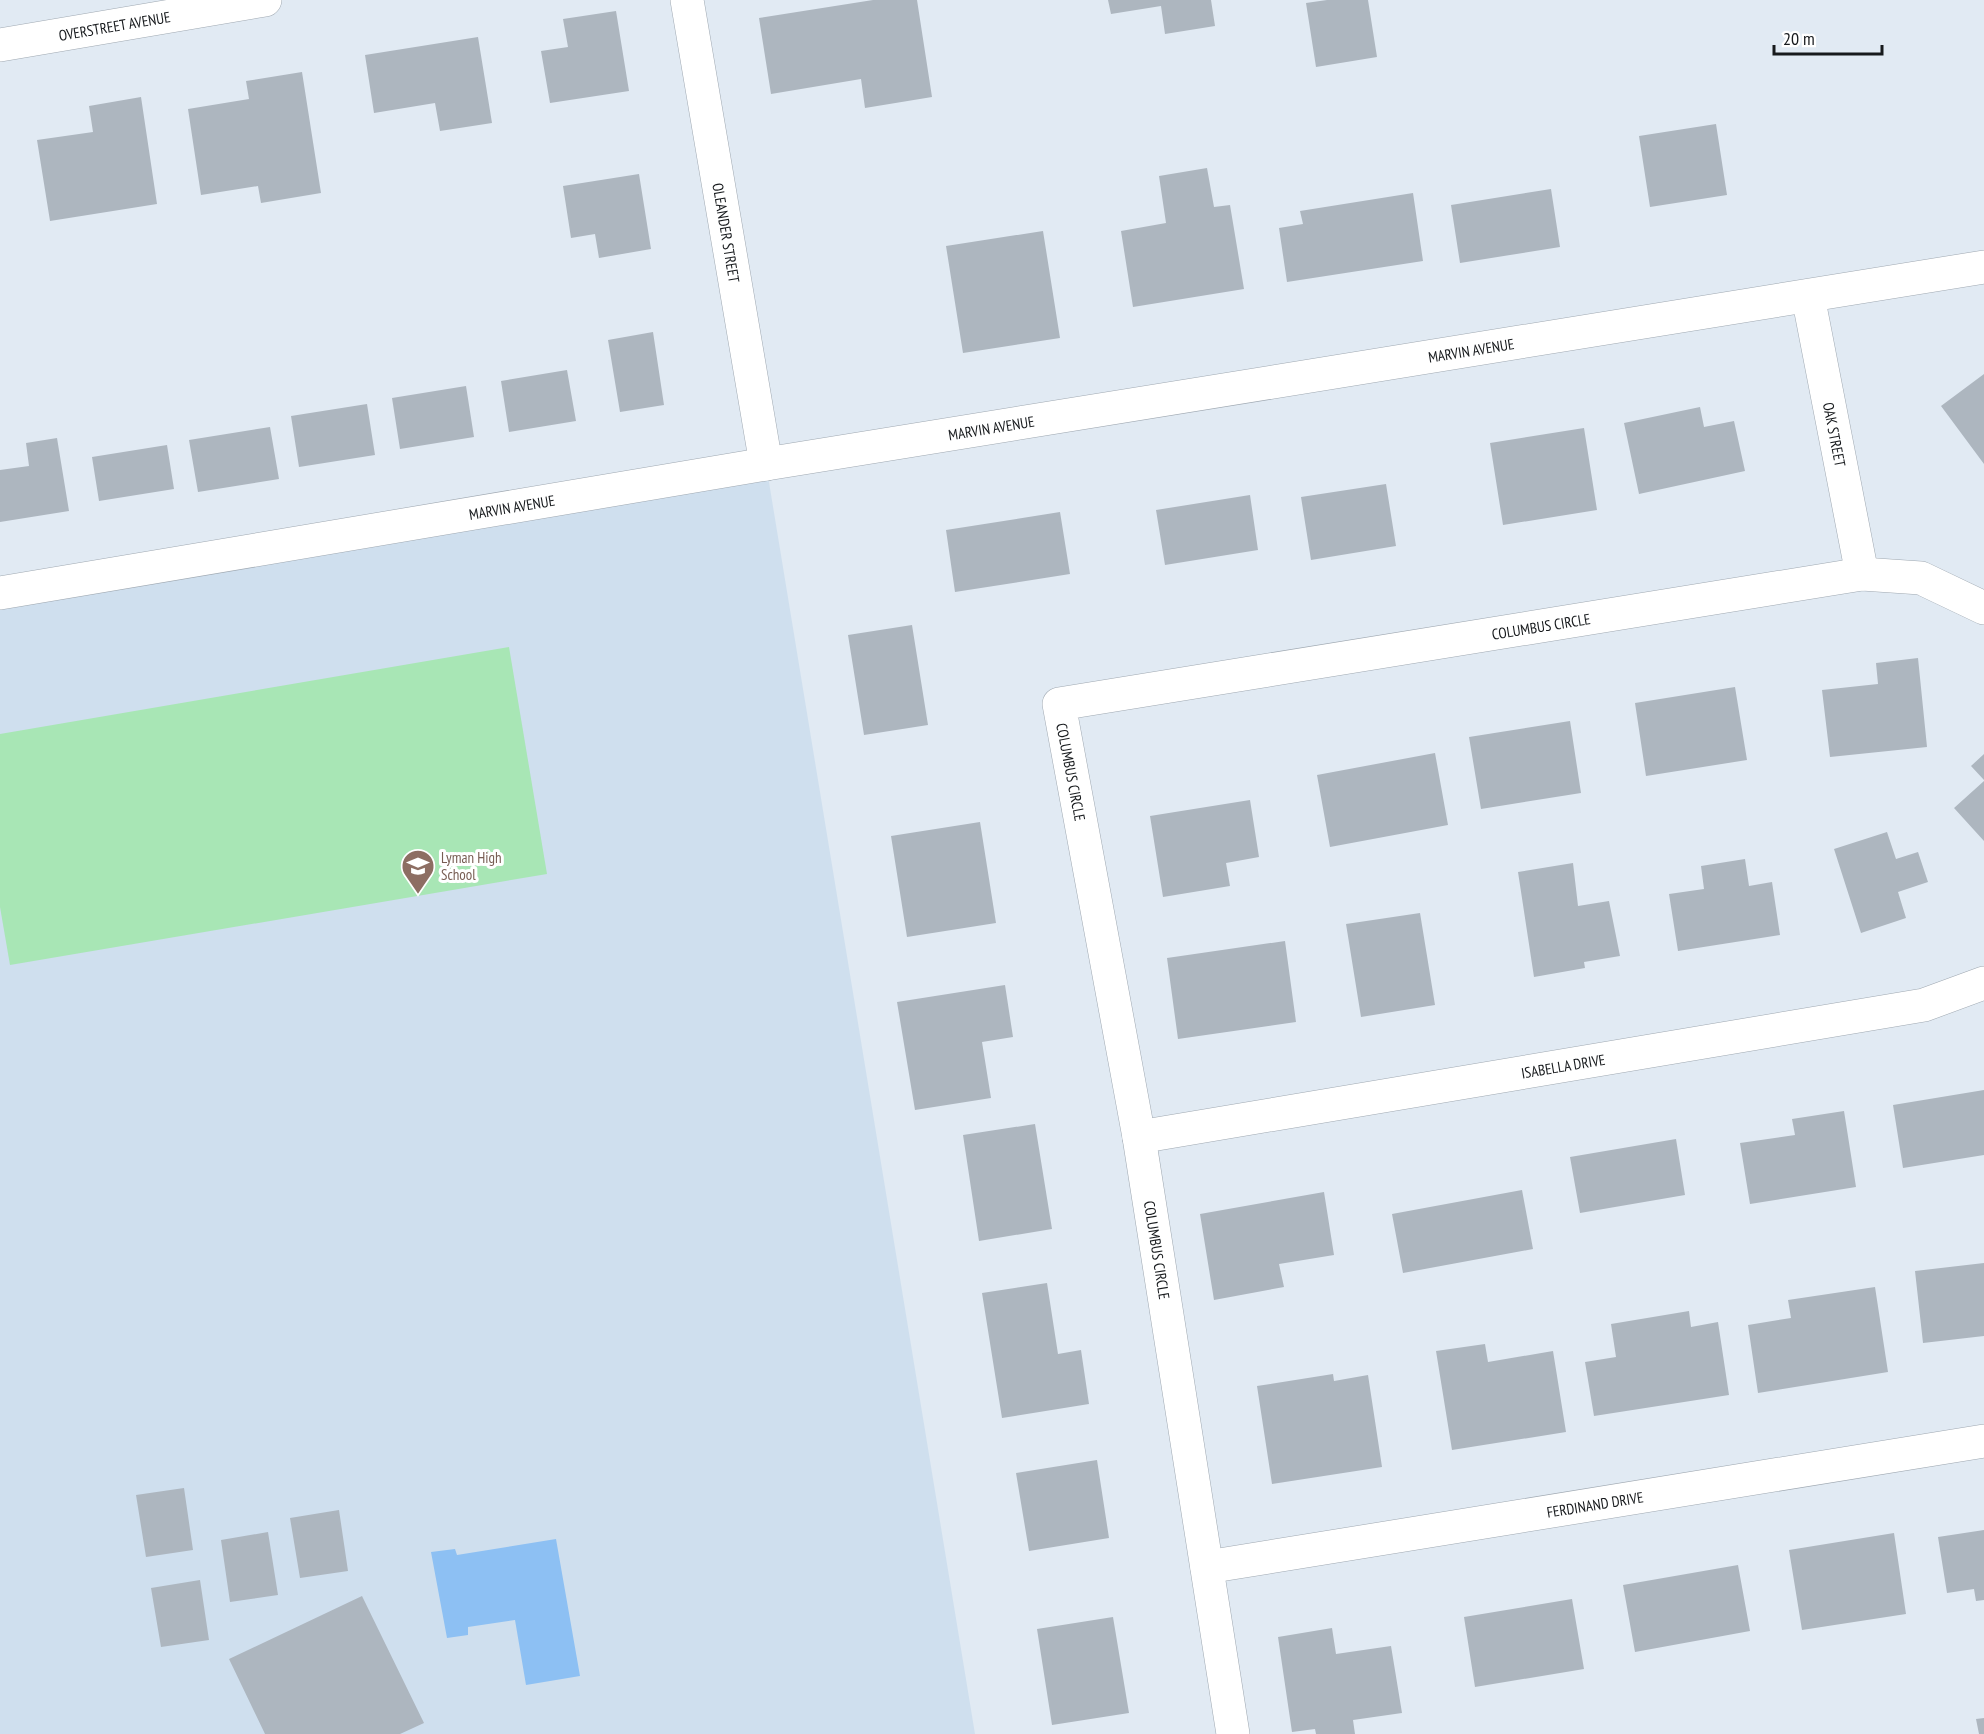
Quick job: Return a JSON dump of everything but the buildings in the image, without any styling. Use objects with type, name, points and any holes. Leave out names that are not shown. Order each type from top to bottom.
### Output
[{"type":"street","name":"OVERSTREET AVENUE","points":[[0,45],[265,0]]},
{"type":"street","name":"OLEANDER STREET","points":[[687,0],[766,464]]},
{"type":"street","name":"MARVIN AVENUE","points":[[0,593],[766,464],[1984,267]]},
{"type":"street","name":"OAK STREET","points":[[1808,296],[1862,574]]},
{"type":"street","name":"COLUMBUS CIRCLE","points":[[1233,1734],[1139,1137],[1059,704],[1862,574],[1921,578],[1984,609]]},
{"type":"street","name":"ISABELLA DRIVE","points":[[1139,1137],[1924,1005],[1984,983]]},
{"type":"street","name":"FERDINAND DRIVE","points":[[1207,1567],[1984,1441]]},
{"type":"shaded area","name":"Lyman High School","points":[[766,464],[975,1734],[0,1734],[0,593]]},
{"type":"green space","points":[[509,647],[547,874],[10,965],[0,907],[0,734]]},
{"type":"water","points":[[556,1539],[580,1676],[526,1685],[515,1620],[468,1627],[468,1635],[447,1638],[431,1552],[455,1549],[457,1555]]},
{"type":"place","name":"Lyman High School","points":[[418,895]]}]
